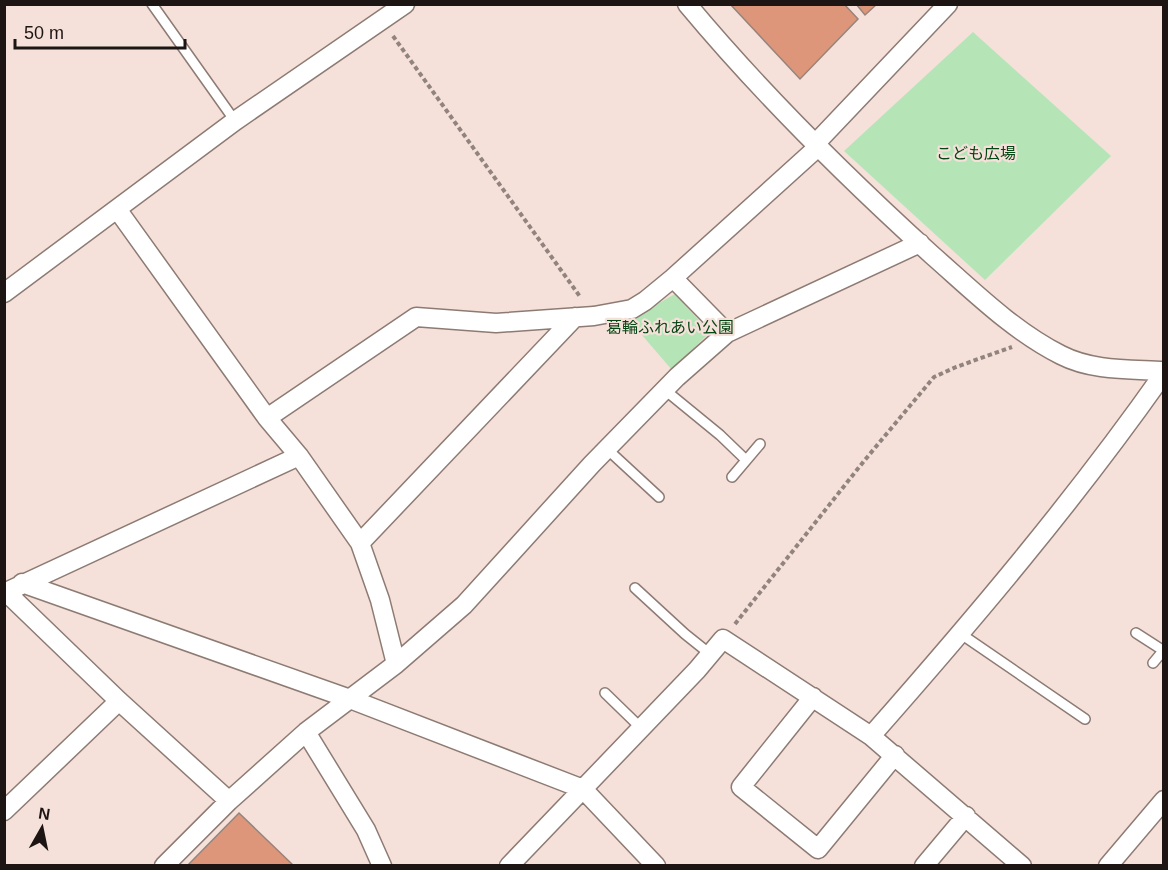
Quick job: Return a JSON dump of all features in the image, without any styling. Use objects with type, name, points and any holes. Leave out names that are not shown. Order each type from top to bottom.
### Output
[{"type":"street","points":[[4,293],[235,122],[405,4]]},
{"type":"street","points":[[687,4],[724,49],[816,146],[975,294],[1033,340],[1063,356],[1093,367],[1164,372]]},
{"type":"street","points":[[267,418],[416,317],[496,323],[594,316],[632,309],[673,278],[816,146],[948,4]]},
{"type":"street","points":[[117,209],[267,418],[299,456],[360,543],[380,600],[396,664]]},
{"type":"street","points":[[164,866],[229,801],[306,732],[396,664],[464,605],[607,449],[665,390],[727,333],[920,243]]},
{"type":"street","points":[[673,278],[727,333]]},
{"type":"street","points":[[360,543],[575,317]]},
{"type":"street","points":[[871,736],[961,634],[1115,442],[1164,372]]},
{"type":"street","points":[[11,589],[299,456]]},
{"type":"street","points":[[11,589],[350,699],[583,789],[656,866]]},
{"type":"street","points":[[11,589],[119,701],[229,801]]},
{"type":"street","points":[[509,866],[723,639],[871,736],[1022,866]]},
{"type":"street","points":[[813,697],[741,787],[818,849],[895,755]]},
{"type":"street","points":[[4,811],[119,701]]},
{"type":"street","points":[[306,732],[366,830],[382,866]]},
{"type":"street","points":[[1108,866],[1164,800]]},
{"type":"street","points":[[924,866],[966,816]]},
{"type":"lane","points":[[152,4],[235,122]]},
{"type":"lane","points":[[665,390],[720,435],[746,460]]},
{"type":"lane","points":[[732,477],[760,444]]},
{"type":"lane","points":[[607,449],[659,497]]},
{"type":"lane","points":[[635,588],[710,654]]},
{"type":"lane","points":[[1136,633],[1163,651],[1153,663]]},
{"type":"lane","points":[[961,634],[1085,719]]},
{"type":"lane","points":[[605,693],[641,728]]},
{"type":"path","points":[[382,21],[594,316]]},
{"type":"path","points":[[723,639],[864,461],[934,377],[1033,340]]},
{"type":"green space","name":"こども広場","points":[[973,32],[1111,156],[985,280],[844,151]]},
{"type":"green space","name":"葛輪ふれあい公園","points":[[675,294],[710,332],[672,370],[629,320]]},
{"type":"building","points":[[730,4],[844,4],[858,19],[800,79]]},
{"type":"building","points":[[856,4],[877,4],[865,15]]},
{"type":"building","points":[[239,813],[294,866],[187,866]]}]
